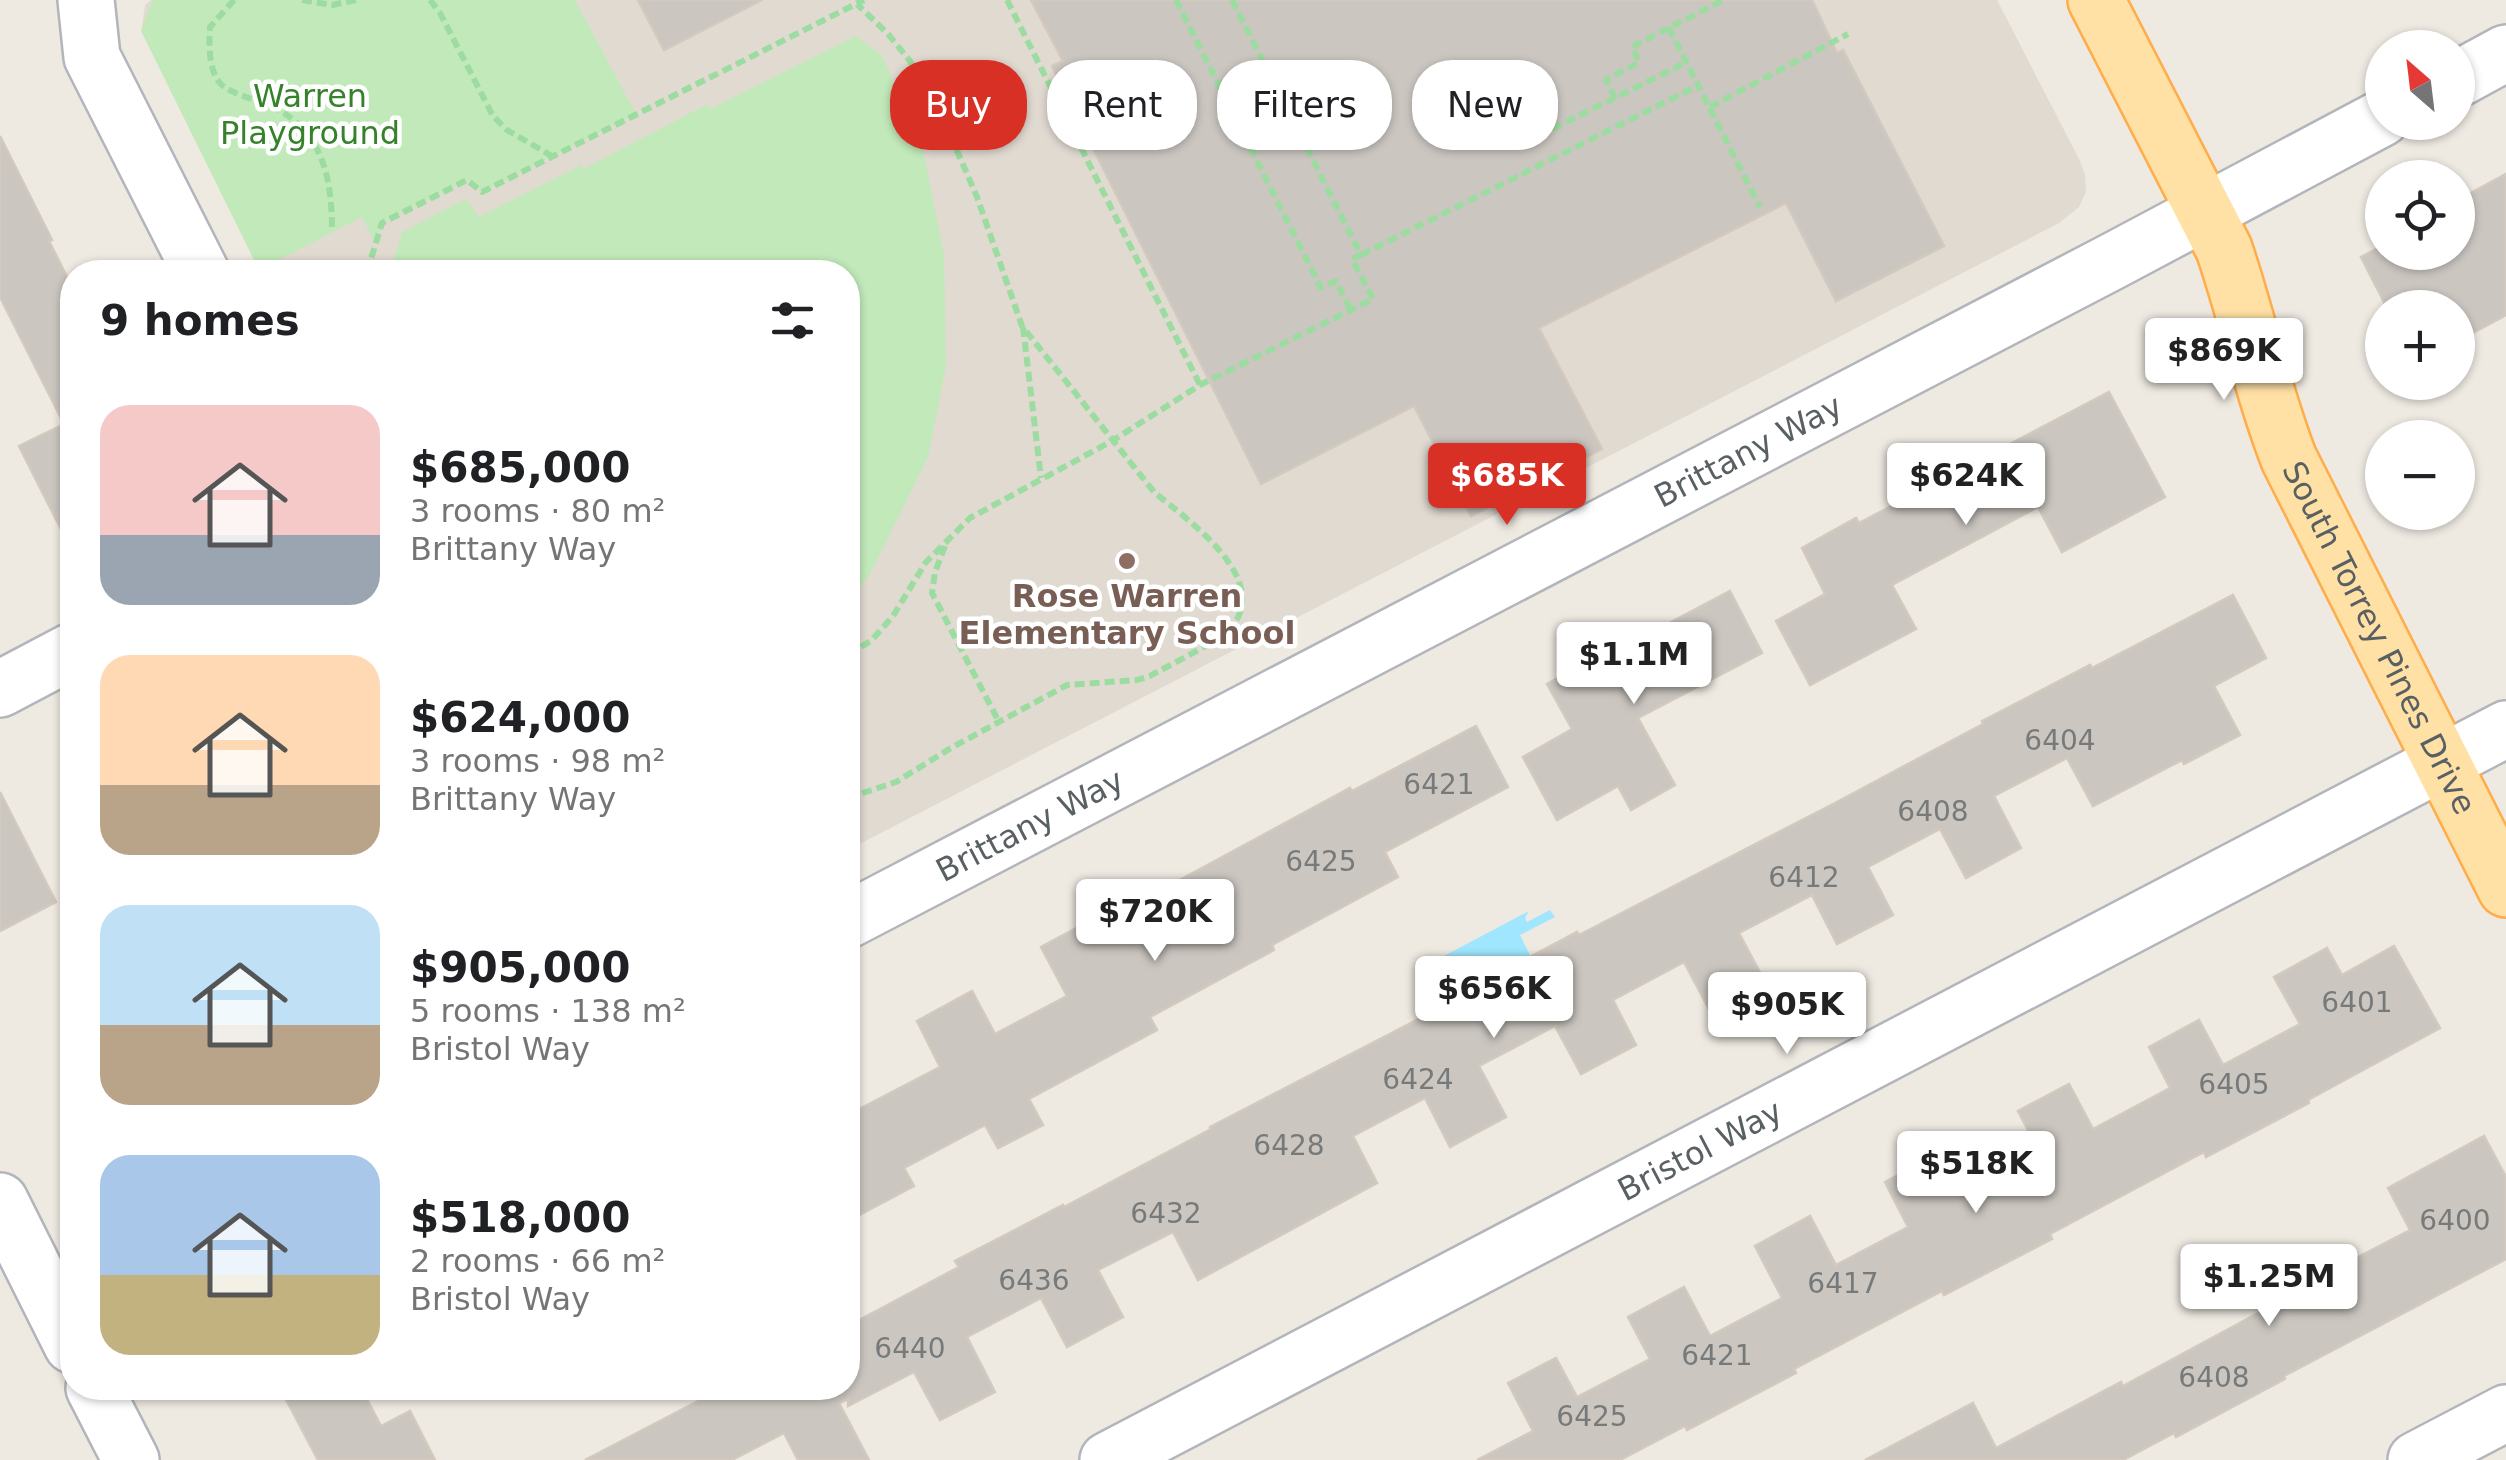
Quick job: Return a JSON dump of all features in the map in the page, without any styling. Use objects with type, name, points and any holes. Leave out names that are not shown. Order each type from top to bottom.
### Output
[{"type":"main road","name":"South Torrey Pines Drive","points":[[2096,0],[2224,249],[2272,418],[2289,459],[2506,890]]},
{"type":"street","points":[[86,0],[92,57],[195,260]]},
{"type":"street","points":[[2475,70],[2506,53]]},
{"type":"street","name":"Brittany Way","points":[[860,914],[2365,127]]},
{"type":"street","points":[[0,690],[60,658]]},
{"type":"street","name":"Bristol Way","points":[[1108,1460],[2506,729]]},
{"type":"street","points":[[0,1201],[60,1320]]},
{"type":"street","points":[[100,1400],[131,1460]]},
{"type":"street","points":[[2416,1460],[2506,1413]]},
{"type":"path","points":[[234,0],[210,27],[214,72],[221,85],[284,112],[315,142],[330,186],[332,232]]},
{"type":"path","points":[[302,0],[332,5],[356,0]]},
{"type":"path","points":[[430,0],[494,116],[507,130],[552,157]]},
{"type":"path","points":[[1006,0],[1200,385]]},
{"type":"path","points":[[1176,0],[1321,288],[1336,280],[1351,311]]},
{"type":"path","points":[[1232,0],[1360,254]]},
{"type":"path","points":[[1616,98],[1606,80],[1639,62],[1632,47],[1724,0]]},
{"type":"path","points":[[371,260],[382,223],[467,180],[482,192],[860,2],[910,61],[977,197],[1022,326],[1041,478]]},
{"type":"path","points":[[1669,28],[1760,206]]},
{"type":"path","points":[[1710,107],[1848,34]]},
{"type":"path","points":[[1558,127],[1686,62]]},
{"type":"path","points":[[860,648],[872,641],[893,616],[926,562],[970,518],[1112,440],[1200,385],[1373,299],[1352,259],[1699,85]]},
{"type":"path","points":[[860,794],[896,782],[1067,685],[1150,676],[1231,630],[1239,612],[1239,580],[1224,556],[1182,513],[1154,492],[1022,326]]},
{"type":"path","points":[[947,540],[932,593],[1000,722]]},
{"type":"shaded area","name":"Rose Warren Elementary School","points":[[151,0],[1997,0],[2080,161],[2086,192],[2079,207],[2059,223],[860,844],[860,260],[258,260],[142,27],[145,5]]},
{"type":"green space","name":"Warren Playground","points":[[575,0],[636,114],[482,192],[467,180],[382,223],[376,244],[362,217],[278,260],[254,260],[141,31],[151,3]]},
{"type":"green space","points":[[856,36],[882,56],[890,74],[890,150],[923,150],[944,255],[946,366],[928,457],[860,587],[860,260],[394,260],[402,232],[466,199],[479,217],[706,105],[710,109]]},
{"type":"water","points":[[1550,910],[1555,917],[1520,935],[1531,957],[1470,989],[1499,1046],[1472,1015],[1444,956],[1529,911],[1527,922]]},
{"type":"building","points":[[638,0],[762,0],[664,50]]},
{"type":"building","points":[[1031,0],[1812,0],[1837,53],[1843,50],[1944,246],[1836,301],[1786,203],[1539,328],[1602,449],[1471,516],[1414,406],[1261,484],[1094,150],[1197,150],[1197,60],[1062,60]]},
{"type":"building","points":[[0,136],[60,263],[60,416],[0,297]]},
{"type":"building","points":[[2506,174],[2506,315],[2475,332],[2475,290],[2378,290],[2368,270],[2475,270],[2475,191]]},
{"type":"building","points":[[2109,392],[2165,497],[2062,552],[2038,507],[1892,585],[1916,629],[1810,685],[1776,621],[1825,594],[1802,548],[1856,518],[1859,523]]},
{"type":"building","points":[[60,426],[60,527],[19,446]]},
{"type":"building","points":[[1730,591],[1762,653],[1638,718],[1675,785],[1631,810],[1618,786],[1557,820],[1523,757],[1572,729],[1547,684]]},
{"type":"building","points":[[2233,595],[2266,658],[2214,686],[2240,735],[2093,806],[2067,758],[1994,796],[2021,848],[1966,878],[1940,829],[1868,867],[1893,915],[1837,944],[1812,895],[1739,933],[1765,982],[1710,1011],[1684,962],[1613,1000],[1636,1045],[1581,1074],[1555,1026],[1479,1066],[1506,1117],[1450,1147],[1425,1098],[1353,1136],[1377,1183],[1198,1280],[1173,1232],[1098,1270],[1123,1317],[1067,1347],[1041,1298],[967,1337],[995,1392],[940,1420],[914,1372],[860,1400],[860,1320],[959,1267],[955,1261],[1471,992],[1470,989],[1577,932],[1579,935],[1835,803],[2090,665],[2092,668]]},
{"type":"building","points":[[1476,726],[1508,787],[1385,852],[1398,877],[1150,1017],[1157,1030],[1029,1099],[1043,1125],[998,1148],[985,1125],[904,1168],[914,1186],[860,1215],[860,1109],[940,1067],[917,1021],[972,991],[995,1034],[1067,996],[1041,947],[1097,917],[1100,923],[1350,788],[1352,791]]},
{"type":"building","points":[[0,792],[56,902],[0,931]]},
{"type":"building","points":[[2394,946],[2440,1028],[2308,1100],[2309,1103],[2206,1157],[2204,1152],[2050,1234],[2052,1239],[1944,1295],[1942,1291],[1687,1430],[1685,1426],[1620,1460],[1477,1460],[1533,1431],[1508,1383],[1556,1358],[1577,1397],[1650,1359],[1628,1317],[1684,1287],[1710,1336],[1782,1298],[1755,1246],[1810,1216],[1836,1265],[1908,1227],[1885,1182],[1940,1153],[1966,1202],[2044,1161],[2018,1111],[2069,1084],[2093,1129],[2170,1088],[2149,1047],[2199,1020],[2223,1065],[2300,1024],[2274,977],[2327,948],[2342,975]]},
{"type":"building","points":[[2484,1136],[2506,1177],[2506,1259],[2176,1437],[2174,1433],[2123,1460],[1865,1460],[1973,1403],[1996,1448],[2121,1382],[2123,1386],[2410,1230],[2388,1188]]},
{"type":"building","points":[[286,1400],[367,1400],[381,1426],[410,1411],[435,1460],[318,1460]]},
{"type":"building","points":[[700,1400],[846,1400],[839,1403],[869,1460],[798,1460],[784,1433],[732,1460],[585,1460]]},
{"type":"place","name":"Rose Warren Elementary School","points":[[1127,561]]}]
